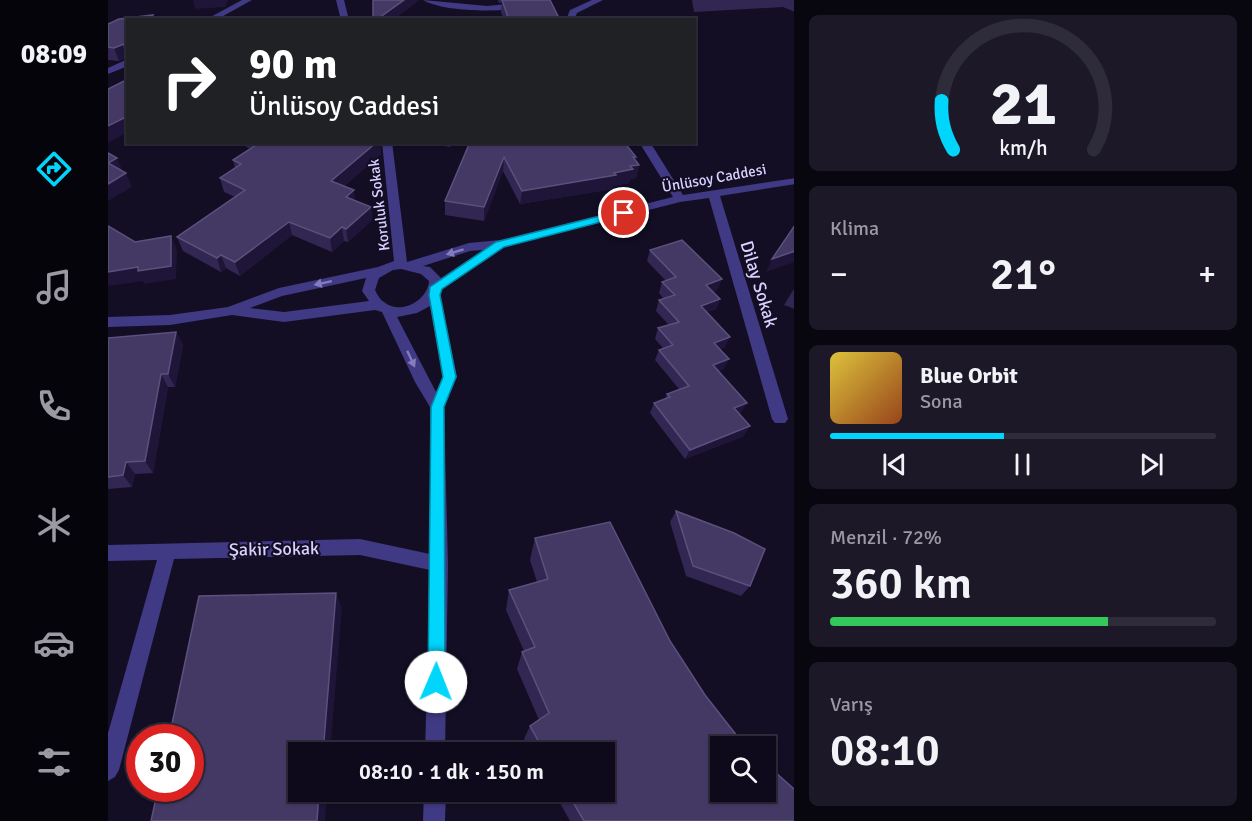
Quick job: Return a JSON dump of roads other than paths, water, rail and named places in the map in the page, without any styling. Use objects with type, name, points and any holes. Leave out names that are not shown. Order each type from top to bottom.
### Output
[{"type":"street","points":[[213,18],[248,0]]},
{"type":"street","points":[[340,0],[344,18]]},
{"type":"street","points":[[427,0],[457,8],[483,10],[546,0]]},
{"type":"street","points":[[481,0],[483,10]]},
{"type":"street","points":[[572,16],[599,0]]},
{"type":"street","points":[[108,63],[126,61]]},
{"type":"street","points":[[108,72],[126,62]]},
{"type":"street","name":"Koruluk Sokak","points":[[387,144],[406,265]]},
{"type":"street","points":[[645,144],[680,200]]},
{"type":"street","name":"Ünlüsoy Caddesi","points":[[406,265],[469,247],[500,244],[680,200],[794,181]]},
{"type":"street","name":"Dilay Sokak","points":[[714,194],[780,419]]},
{"type":"street","name":"Ünlüsoy Caddesi","points":[[435,291],[500,244]]},
{"type":"street","points":[[108,322],[170,320],[230,311],[279,292],[406,265],[429,273],[435,279],[435,291],[450,377],[438,407],[439,564],[435,742]]},
{"type":"street","points":[[381,271],[373,276],[368,291],[382,307],[438,407]]},
{"type":"street","points":[[230,311],[284,316],[382,307],[398,312],[421,307],[435,291]]},
{"type":"street","name":"Şakir Sokak","points":[[108,553],[360,547],[439,564]]},
{"type":"street","points":[[108,770],[168,551]]},
{"type":"street","points":[[434,821],[435,802]]}]
